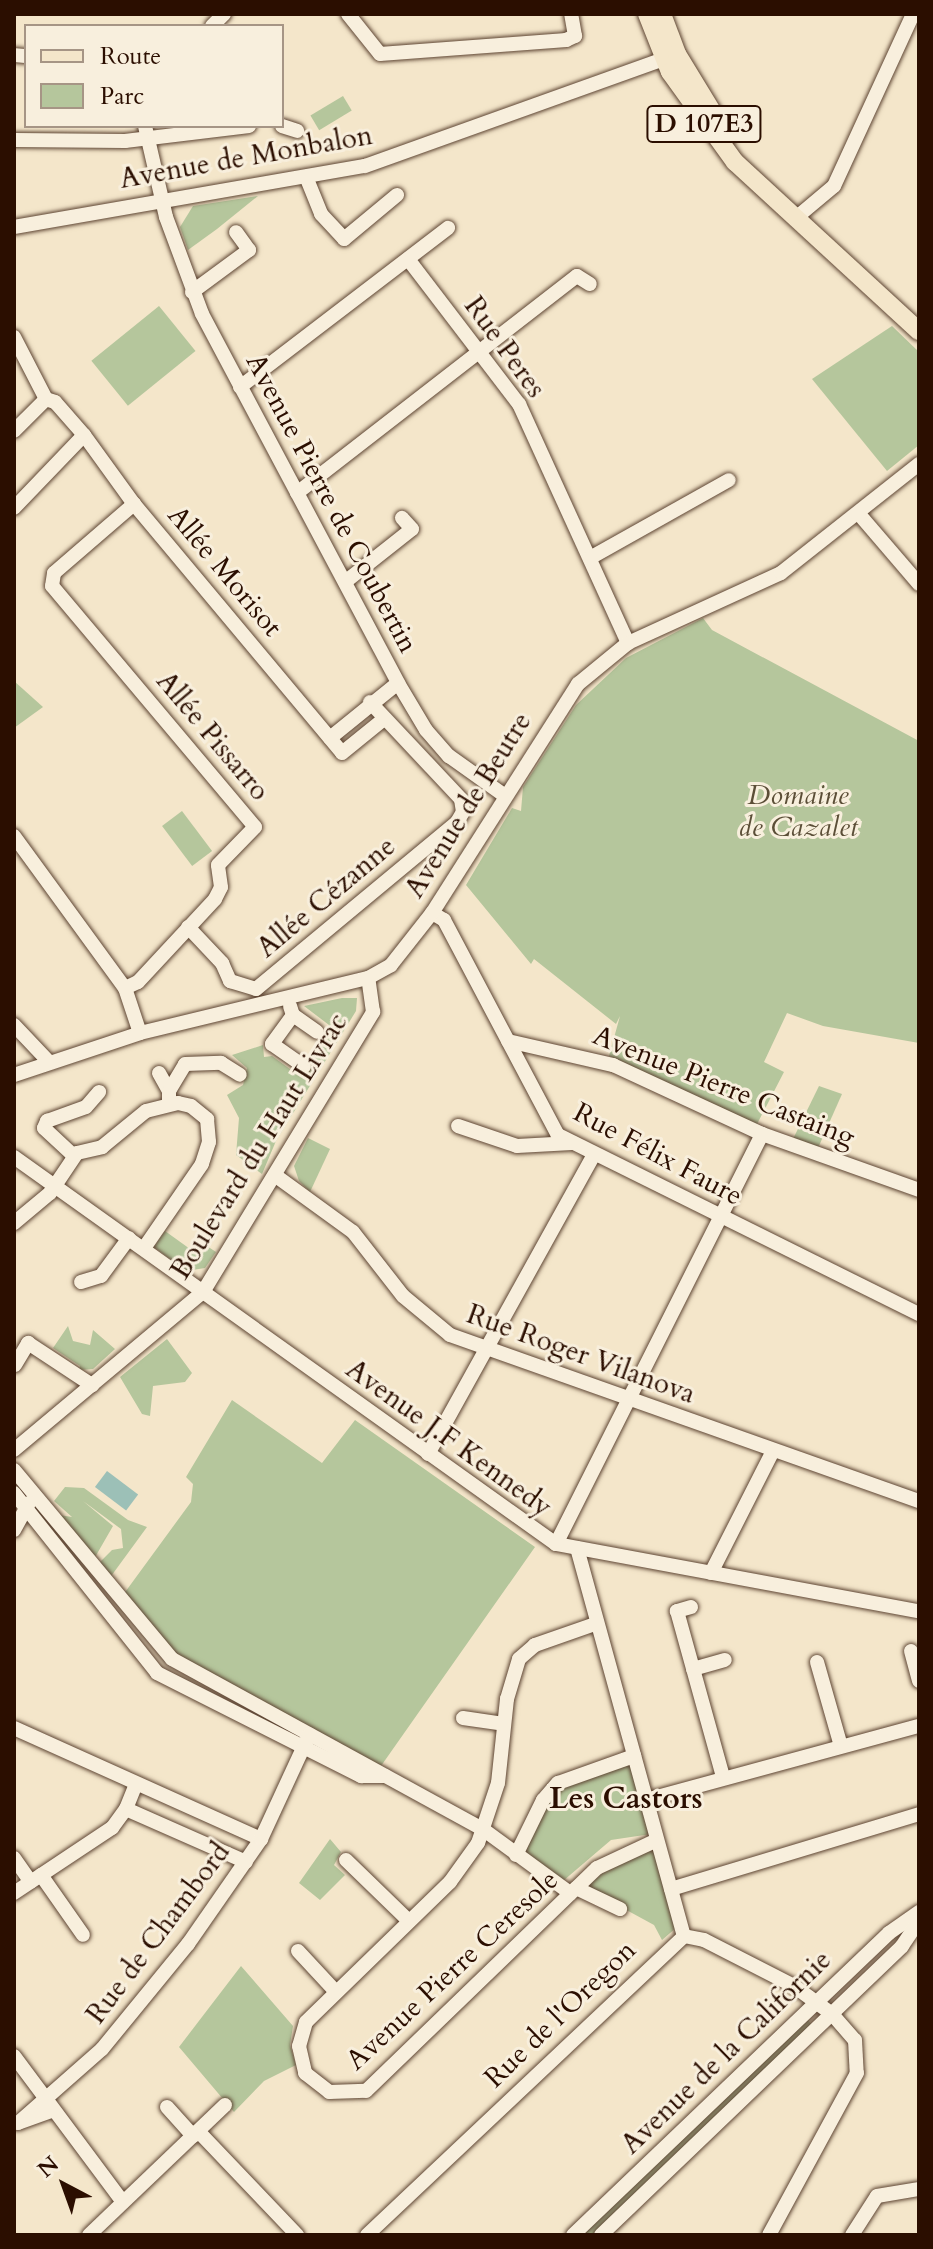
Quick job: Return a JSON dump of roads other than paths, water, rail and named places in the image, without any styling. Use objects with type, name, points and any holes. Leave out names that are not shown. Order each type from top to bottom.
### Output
[{"type":"main road","name":"D 107E3","points":[[647,14],[670,57],[756,178],[919,331]]},
{"type":"main road","name":"D 107E3","points":[[662,14],[670,57]]},
{"type":"street","points":[[348,14],[380,54],[566,40],[575,36],[571,14]]},
{"type":"street","points":[[797,217],[834,186],[914,21]]},
{"type":"street","name":"Avenue de Monbalon","points":[[14,227],[161,200],[307,179],[444,142],[670,57]]},
{"type":"street","points":[[284,127],[297,131]]},
{"type":"street","points":[[14,140],[219,128]]},
{"type":"street","name":"Avenue Pierre de Coubertin","points":[[145,133],[161,200],[192,292],[398,683],[441,747],[505,796]]},
{"type":"street","points":[[307,179],[321,214],[344,239],[397,195]]},
{"type":"street","points":[[240,387],[448,228]]},
{"type":"street","points":[[192,292],[249,250],[236,232]]},
{"type":"street","name":"Rue Peres","points":[[408,259],[519,404],[628,643]]},
{"type":"street","points":[[297,493],[482,353],[577,276],[590,284]]},
{"type":"street","points":[[14,337],[46,399],[14,431]]},
{"type":"street","name":"Allée Morisot","points":[[46,399],[55,402],[84,435],[134,504],[330,738]]},
{"type":"street","points":[[14,508],[84,435]]},
{"type":"street","name":"Avenue de Beutre","points":[[14,1075],[140,1033],[368,978],[401,957],[432,913],[564,700],[628,643],[781,573],[919,464]]},
{"type":"street","points":[[590,558],[729,480]]},
{"type":"street","name":"Allée Pissarro","points":[[134,504],[51,580],[255,827],[223,856],[215,899],[188,927]]},
{"type":"street","points":[[859,514],[919,584]]},
{"type":"street","points":[[345,582],[412,529],[402,518]]},
{"type":"street","points":[[370,702],[385,718],[342,753],[330,738],[370,702],[398,683]]},
{"type":"street","name":"Allée Cézanne","points":[[188,927],[222,963],[230,981],[256,989],[463,812],[461,799],[385,718]]},
{"type":"street","points":[[14,836],[125,988],[140,1033]]},
{"type":"street","name":"Rue Félix Faure","points":[[432,913],[444,920],[548,1122],[573,1143],[919,1314]]},
{"type":"street","points":[[125,988],[138,982],[188,927]]},
{"type":"street","name":"Boulevard du Haut Livrac","points":[[14,1450],[203,1292],[373,1012],[368,978]]},
{"type":"street","points":[[288,998],[293,1015],[317,1032]]},
{"type":"street","points":[[293,1015],[272,1044],[304,1066]]},
{"type":"street","points":[[14,1025],[49,1062]]},
{"type":"street","name":"Avenue Pierre Castaing","points":[[508,1041],[613,1065],[762,1134],[919,1190]]},
{"type":"street","points":[[14,1223],[54,1185],[74,1156],[102,1147],[137,1117],[169,1098],[185,1064],[221,1063],[240,1075]]},
{"type":"street","points":[[144,1248],[202,1164],[209,1142],[201,1111],[169,1098],[159,1073]]},
{"type":"street","points":[[74,1156],[44,1128],[47,1121],[86,1107],[99,1092]]},
{"type":"street","points":[[458,1126],[517,1146],[573,1143]]},
{"type":"street","points":[[556,1544],[626,1399],[762,1134]]},
{"type":"street","points":[[428,1454],[594,1154]]},
{"type":"street","name":"Avenue J.F Kennedy","points":[[14,1157],[556,1544],[919,1611]]},
{"type":"street","name":"Rue Roger Vilanova","points":[[276,1176],[353,1232],[420,1314],[450,1335],[919,1501]]},
{"type":"street","points":[[81,1282],[101,1276],[129,1238]]},
{"type":"street","points":[[15,1365],[28,1343],[92,1385]]},
{"type":"street","points":[[711,1573],[773,1451]]},
{"type":"street","points":[[14,1466],[30,1502],[139,1637],[157,1673],[200,1686],[306,1741],[361,1776],[385,1776],[484,1830],[516,1855],[573,1890],[620,1909]]},
{"type":"street","points":[[14,1493],[30,1502]]},
{"type":"street","points":[[14,1530],[30,1502]]},
{"type":"street","points":[[577,1548],[595,1624],[684,1936],[704,1940],[816,2002],[832,2014],[855,2040],[857,2073],[769,2235]]},
{"type":"street","points":[[691,1607],[677,1611],[723,1777]]},
{"type":"street","name":"Avenue Pierre Ceresole","points":[[595,1624],[525,1653],[513,1672],[498,1783],[484,1830],[459,1872],[303,2028],[301,2063],[317,2086],[354,2095],[377,2083],[608,1859],[657,1840]]},
{"type":"street","points":[[911,1651],[919,1681]]},
{"type":"street","points":[[693,1669],[725,1660]]},
{"type":"street","points":[[817,1662],[841,1746]]},
{"type":"street","points":[[463,1718],[504,1724]]},
{"type":"street","points":[[646,1800],[919,1726]]},
{"type":"street","points":[[14,1728],[261,1839]]},
{"type":"street","name":"Rue de Chambord","points":[[16,2123],[50,2106],[102,2049],[188,1944],[261,1839],[306,1741]]},
{"type":"street","points":[[516,1855],[543,1800],[558,1783],[634,1756]]},
{"type":"street","points":[[14,1893],[112,1828],[126,1809],[136,1784]]},
{"type":"street","points":[[126,1809],[246,1862]]},
{"type":"street","points":[[671,1889],[919,1814]]},
{"type":"street","points":[[14,1858],[36,1878],[83,1935]]},
{"type":"street","points":[[346,1860],[409,1921]]},
{"type":"street","name":"Avenue de la Californie","points":[[573,2235],[816,2002],[919,1912]]},
{"type":"street","name":"Avenue de la Californie","points":[[601,2235],[902,1946],[919,1921]]},
{"type":"street","name":"Rue de l'Oregon","points":[[367,2235],[684,1936]]},
{"type":"street","points":[[298,1951],[336,1992]]},
{"type":"street","points":[[14,2056],[123,2202]]},
{"type":"street","points":[[89,2235],[225,2105]]},
{"type":"street","points":[[167,2107],[297,2235]]},
{"type":"street","points":[[852,2235],[877,2196],[919,2189]]},
{"type":"water","points":[[107,1471],[138,1494],[126,1510],[95,1487]]},
{"type":"district","name":"Les Castors","points":[[626,1799]]},
{"type":"park label","name":"Domaine de Cazalet","points":[[798,811]]}]
